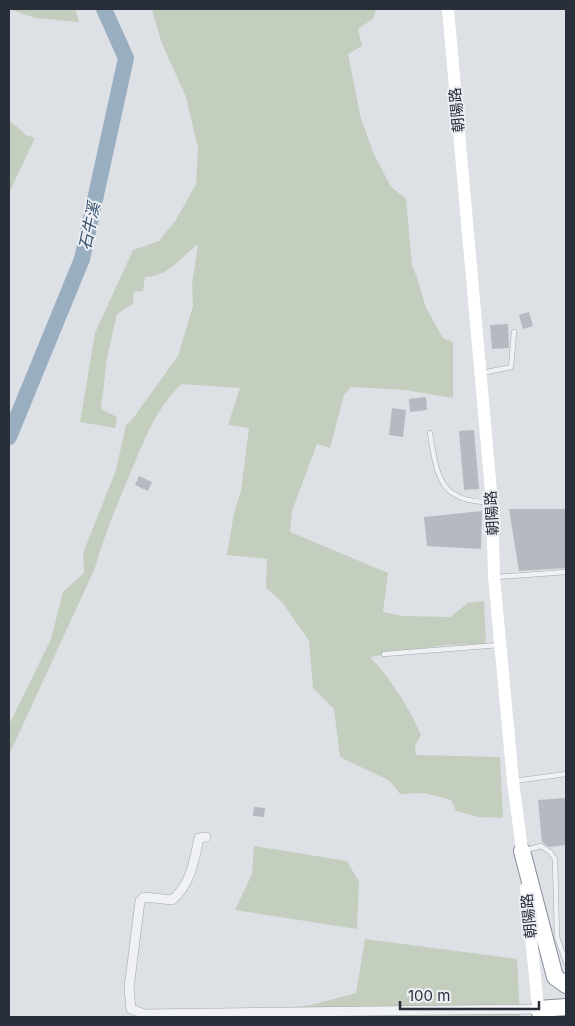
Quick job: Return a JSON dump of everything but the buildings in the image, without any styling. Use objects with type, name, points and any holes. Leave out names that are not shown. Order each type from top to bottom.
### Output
[{"type":"highway","points":[[522,851],[555,977],[566,985]]},
{"type":"highway","points":[[538,1013],[566,1008]]},
{"type":"main road","name":"朝陽路","points":[[448,9],[492,502],[494,577],[500,645],[538,1013]]},
{"type":"street","points":[[206,837],[199,838],[191,873],[181,893],[172,900],[144,897],[140,901],[129,988],[131,1009],[144,1014],[538,1013]]},
{"type":"lane","points":[[480,374],[511,367],[514,332]]},
{"type":"lane","points":[[430,433],[436,472],[453,496],[472,502],[492,502]]},
{"type":"lane","points":[[494,577],[566,572]]},
{"type":"lane","points":[[384,654],[500,645]]},
{"type":"lane","points":[[513,781],[566,774]]},
{"type":"lane","points":[[522,851],[541,846],[550,852],[555,859],[557,937],[566,962]]},
{"type":"green space","points":[[9,9],[75,9],[79,22],[35,18]]},
{"type":"green space","points":[[152,9],[376,9],[373,19],[358,29],[362,46],[348,54],[360,115],[373,152],[391,187],[406,199],[412,266],[426,308],[443,338],[453,342],[453,398],[405,390],[351,387],[344,395],[330,448],[317,444],[292,511],[290,532],[388,573],[383,612],[404,616],[450,617],[468,603],[484,601],[486,644],[444,645],[370,657],[392,684],[416,724],[421,735],[415,746],[416,755],[500,757],[503,818],[479,817],[456,811],[451,800],[425,793],[400,794],[390,781],[340,757],[334,709],[313,688],[309,641],[282,602],[266,588],[267,559],[227,555],[234,513],[241,491],[249,428],[228,425],[240,388],[181,384],[155,418],[138,454],[110,524],[95,568],[9,755],[9,725],[51,639],[63,592],[84,573],[83,553],[116,470],[126,425],[131,421],[178,356],[193,306],[192,285],[198,244],[168,270],[145,277],[143,291],[134,292],[133,304],[117,314],[107,358],[101,409],[117,417],[115,428],[80,422],[95,333],[133,250],[159,241],[176,220],[196,184],[198,148],[186,97],[161,41]]},
{"type":"green space","points":[[9,120],[26,135],[35,138],[9,193]]},
{"type":"green space","points":[[254,846],[347,861],[359,882],[357,929],[235,910],[252,874]]},
{"type":"green space","points":[[365,939],[517,959],[520,1017],[197,1017],[311,1005],[356,993]]},
{"type":"waterway","name":"石牛溪","points":[[9,437],[82,259],[126,58],[104,9]]}]
